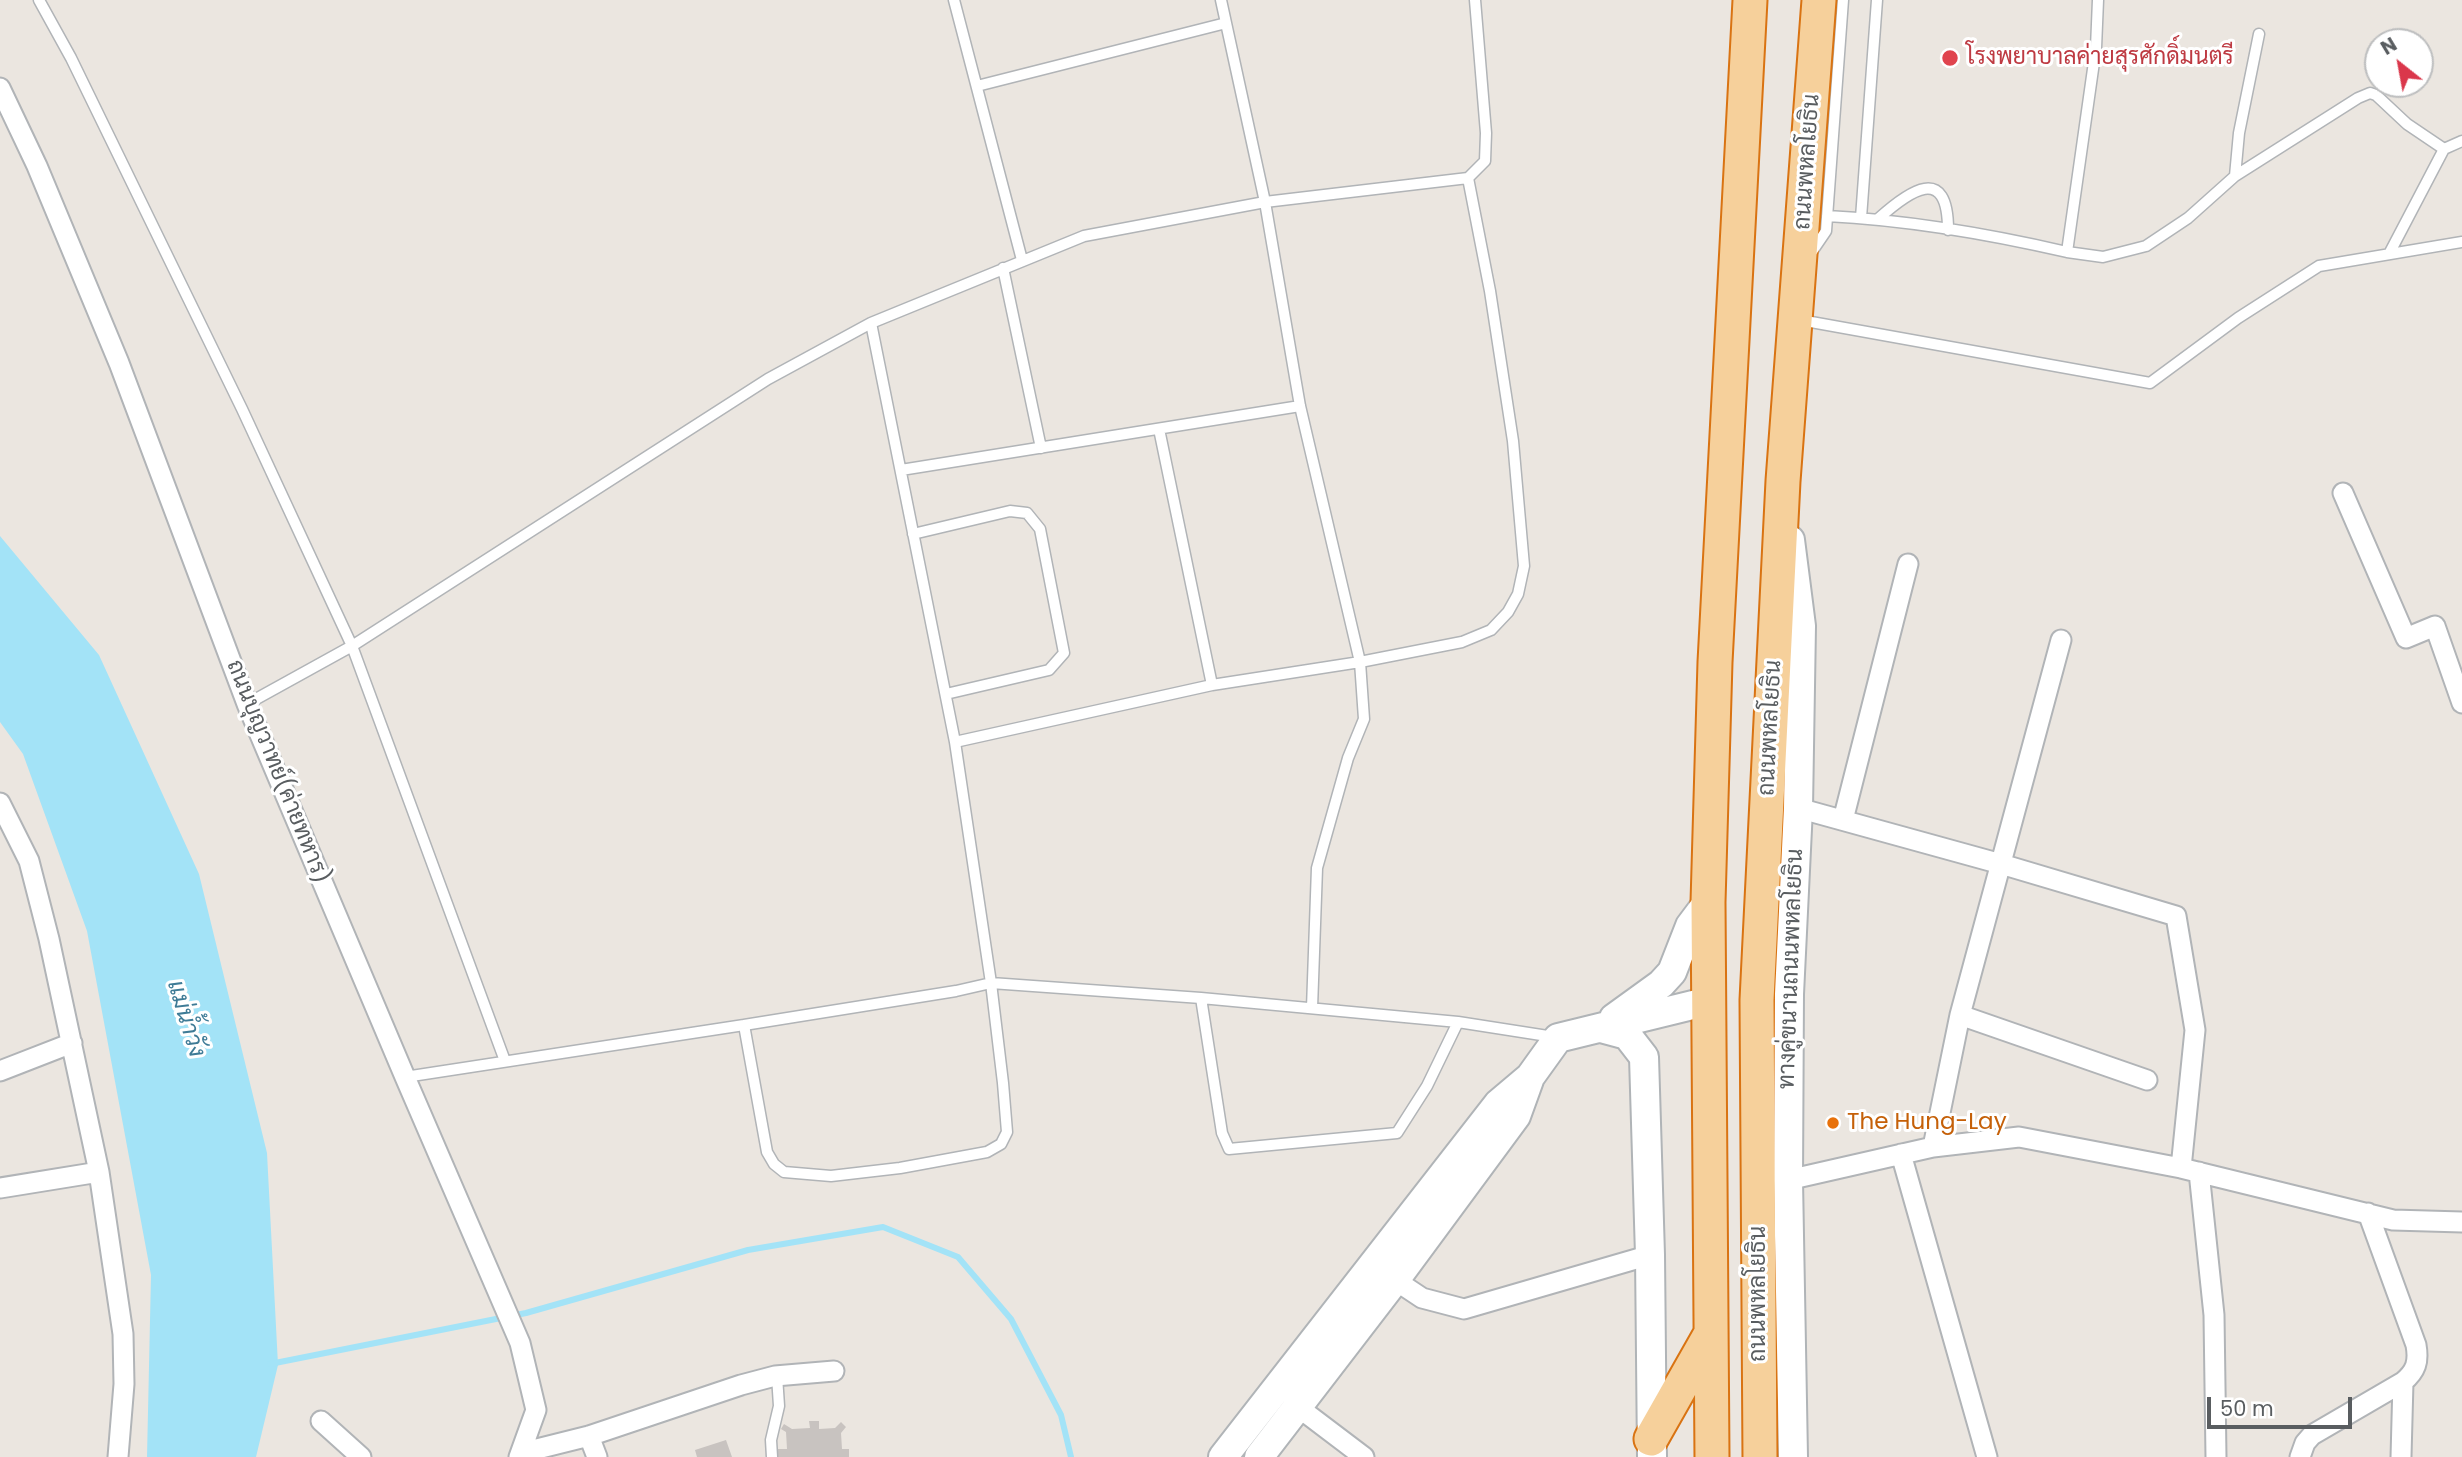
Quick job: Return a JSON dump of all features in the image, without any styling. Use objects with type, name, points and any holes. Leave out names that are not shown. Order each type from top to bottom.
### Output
[{"type":"highway","name":"ถนนพหลโยธิน","points":[[1712,1457],[1707,902],[1715,662],[1750,0]]},
{"type":"highway","name":"ถนนพหลโยธิน","points":[[1760,1457],[1757,1000],[1783,481],[1819,0]]},
{"type":"highway","points":[[1709,1001],[1757,1000]]},
{"type":"highway","points":[[1651,1448],[1712,1332]]},
{"type":"main road","name":"ทางคู่ขนานถนนพหลโยธิน","points":[[1783,481],[1801,626],[1798,808],[1789,993],[1788,1180],[1793,1457]]},
{"type":"main road","points":[[1601,1028],[1667,978],[1672,972],[1690,926],[1707,902]]},
{"type":"main road","points":[[1223,1457],[1498,1104],[1530,1077],[1558,1038],[1709,1001]]},
{"type":"main road","points":[[1601,1028],[1627,1035],[1644,1057],[1650,1255],[1651,1448]]},
{"type":"main road","points":[[1259,1457],[1516,1116],[1530,1077]]},
{"type":"street","name":"ถนนบุญวาทย์(ค่ายทหาร)","points":[[0,88],[37,166],[119,363],[247,704],[404,1077],[520,1343],[536,1410],[520,1455]]},
{"type":"street","points":[[2343,493],[2406,638],[2435,626],[2462,703]]},
{"type":"street","points":[[1843,820],[1870,723],[1908,564]]},
{"type":"street","points":[[1933,1147],[1960,1015],[2061,640]]},
{"type":"street","points":[[0,803],[29,861],[99,1172],[123,1334],[124,1384],[118,1457]]},
{"type":"street","points":[[1798,808],[2176,916],[2195,1030],[2190,1170],[2214,1315],[2216,1457]]},
{"type":"street","points":[[1960,1015],[2147,1080]]},
{"type":"street","points":[[0,1071],[72,1044]]},
{"type":"street","points":[[1788,1180],[1933,1147],[2019,1137],[2190,1170],[2393,1220],[2462,1222]]},
{"type":"street","points":[[1901,1154],[1987,1457]]},
{"type":"street","points":[[0,1188],[99,1172]]},
{"type":"street","points":[[2300,1457],[2305,1443],[2312,1435],[2403,1382],[2417,1363],[2416,1345],[2368,1213]]},
{"type":"street","points":[[1395,1280],[1422,1298],[1464,1309],[1650,1255]]},
{"type":"street","points":[[520,1455],[589,1436],[721,1391],[777,1376],[834,1371]]},
{"type":"street","points":[[2401,1457],[2403,1382]]},
{"type":"street","points":[[1298,1407],[1364,1457]]},
{"type":"street","points":[[321,1421],[361,1457]]},
{"type":"street","points":[[589,1436],[597,1457]]},
{"type":"lane","points":[[39,0],[71,58],[236,397],[352,646],[505,1061]]},
{"type":"lane","points":[[954,0],[1022,260]]},
{"type":"lane","points":[[1221,0],[1265,202],[1300,406],[1360,662],[1364,719],[1348,758],[1317,868],[1312,1008]]},
{"type":"lane","points":[[247,704],[352,646],[768,379],[871,323],[1084,236],[1265,202],[1468,178],[1485,161],[1486,133],[1475,0]]},
{"type":"lane","points":[[1800,269],[1826,231],[1843,0]]},
{"type":"lane","points":[[1861,218],[1877,0]]},
{"type":"lane","points":[[2067,252],[2096,48],[2098,0]]},
{"type":"lane","points":[[976,86],[1226,23]]},
{"type":"lane","points":[[2235,176],[2239,133],[2259,34]]},
{"type":"lane","points":[[1827,216],[1878,219],[2103,257],[2146,246],[2188,218],[2235,176],[2370,93],[2376,95],[2407,124],[2444,149]]},
{"type":"lane","points":[[2389,254],[2444,149],[2462,141]]},
{"type":"lane","points":[[955,741],[1212,685],[1360,662],[1462,642],[1491,630],[1508,612],[1518,594],[1524,566],[1513,441],[1490,291],[1468,178]]},
{"type":"lane","points":[[1878,219],[1899,200],[1914,191],[1928,190],[1940,192],[1946,200],[1948,230]]},
{"type":"lane","points":[[1795,320],[2150,383],[2238,318],[2319,266],[2462,242]]},
{"type":"lane","points":[[1003,268],[1041,448]]},
{"type":"lane","points":[[744,1025],[766,1152],[784,1172],[831,1176],[900,1168],[987,1152],[1001,1144],[1007,1132],[991,983],[955,741],[871,323]]},
{"type":"lane","points":[[901,470],[1300,406]]},
{"type":"lane","points":[[1159,429],[1212,685]]},
{"type":"lane","points":[[914,534],[1010,511],[1027,513],[1040,529],[1064,653],[1049,670],[946,694]]},
{"type":"lane","points":[[404,1077],[744,1025],[991,983],[1201,998],[1458,1022],[1558,1038]]},
{"type":"lane","points":[[1201,998],[1222,1133],[1229,1149],[1397,1133],[1427,1086],[1458,1022]]},
{"type":"lane","points":[[772,1457],[771,1440],[779,1406],[777,1376]]},
{"type":"water","name":"แม่น้ำวัง","points":[[0,536],[99,655],[199,874],[267,1153],[278,1365],[256,1457],[147,1457],[151,1275],[87,931],[23,754],[0,722]]},
{"type":"building","points":[[809,1421],[819,1421],[819,1429],[835,1428],[841,1422],[846,1427],[841,1433],[842,1449],[849,1449],[849,1457],[778,1457],[778,1449],[787,1449],[786,1432],[781,1429],[784,1424],[792,1429],[810,1428]]},
{"type":"building","points":[[726,1440],[732,1457],[697,1457],[695,1450]]},
{"type":"waterway","points":[[270,1364],[526,1313],[748,1250],[883,1227],[958,1257],[1011,1319],[1061,1415],[1071,1457]]},
{"type":"place","name":"โรงพยาบาลค่ายสุรศักดิ์มนตรี","points":[[1950,58]]},
{"type":"place","name":"The Hung-Lay","points":[[1833,1123]]}]
